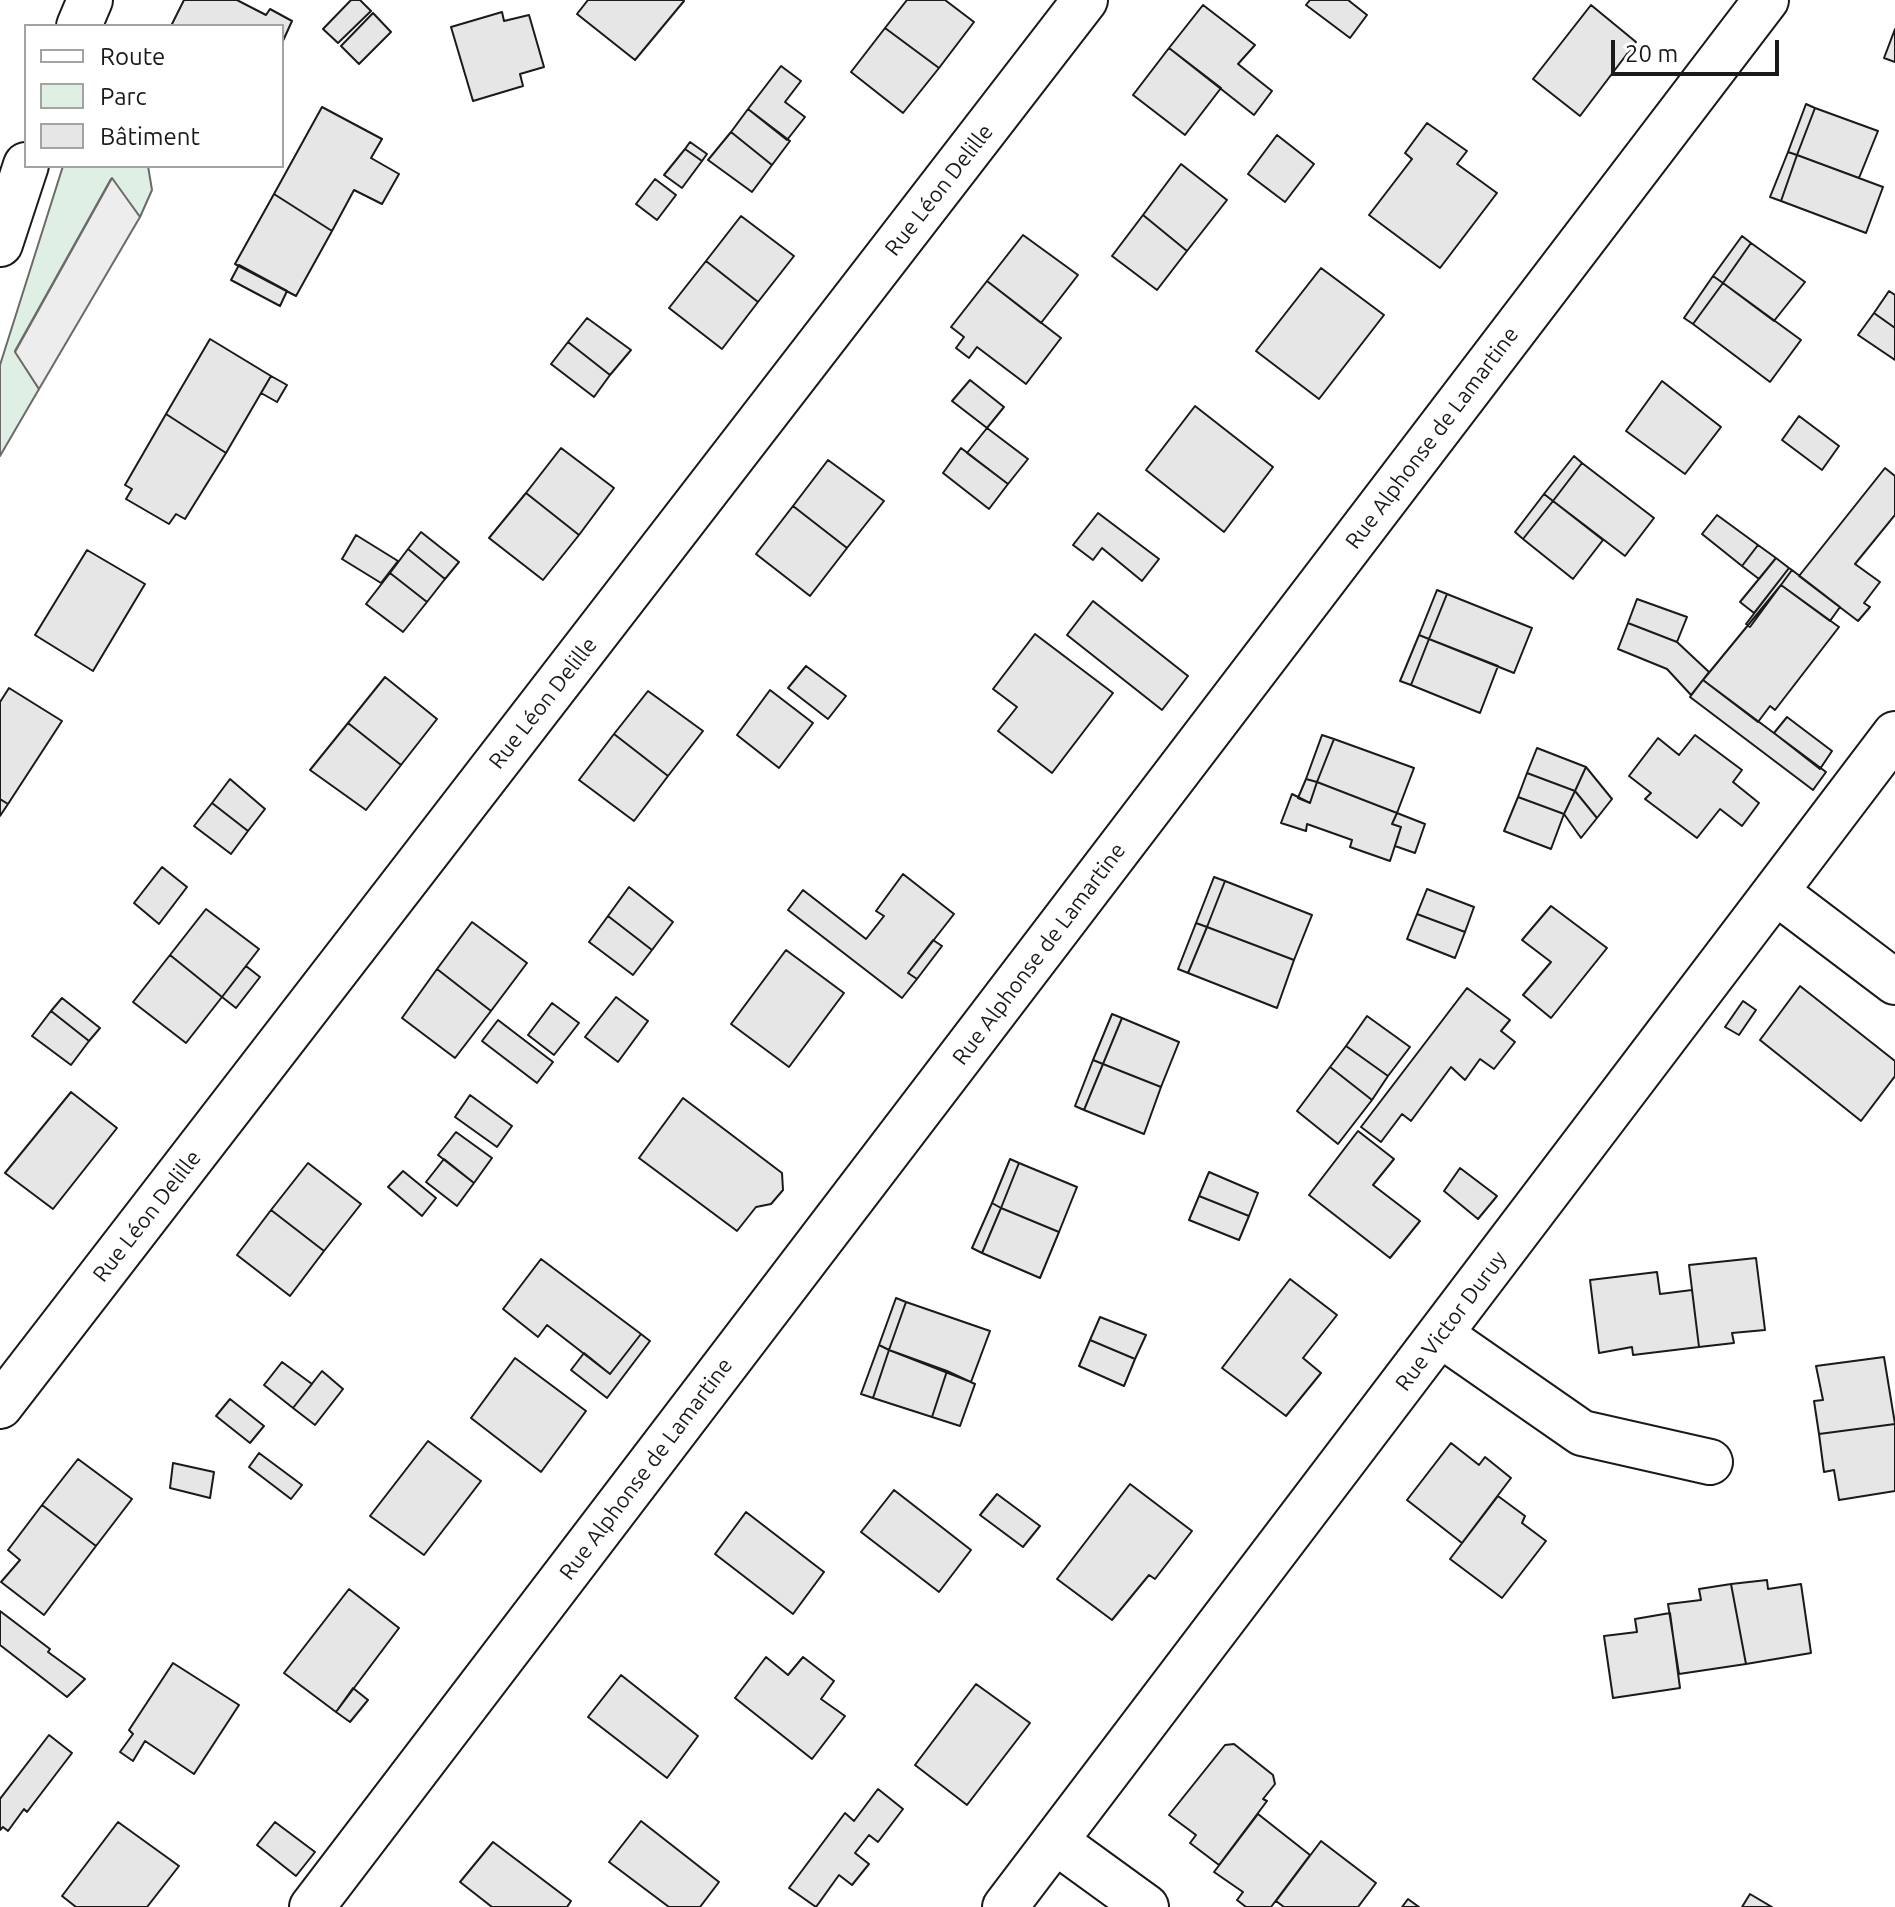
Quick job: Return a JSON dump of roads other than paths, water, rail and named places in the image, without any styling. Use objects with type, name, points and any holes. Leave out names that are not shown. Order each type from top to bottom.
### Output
[{"type":"street","points":[[80,24],[90,0]]},
{"type":"street","name":"Rue Léon Delille","points":[[0,1406],[1085,0]]},
{"type":"street","name":"Rue Alphonse de Lamartine","points":[[312,1907],[1766,0]]},
{"type":"street","points":[[0,244],[25,168]]},
{"type":"street","name":"Rue Victor Duruy","points":[[1005,1907],[1895,734]]},
{"type":"street","points":[[1776,892],[1895,982]]},
{"type":"street","points":[[1441,1335],[1582,1433],[1710,1462]]},
{"type":"street","points":[[1055,1841],[1146,1907]]}]
